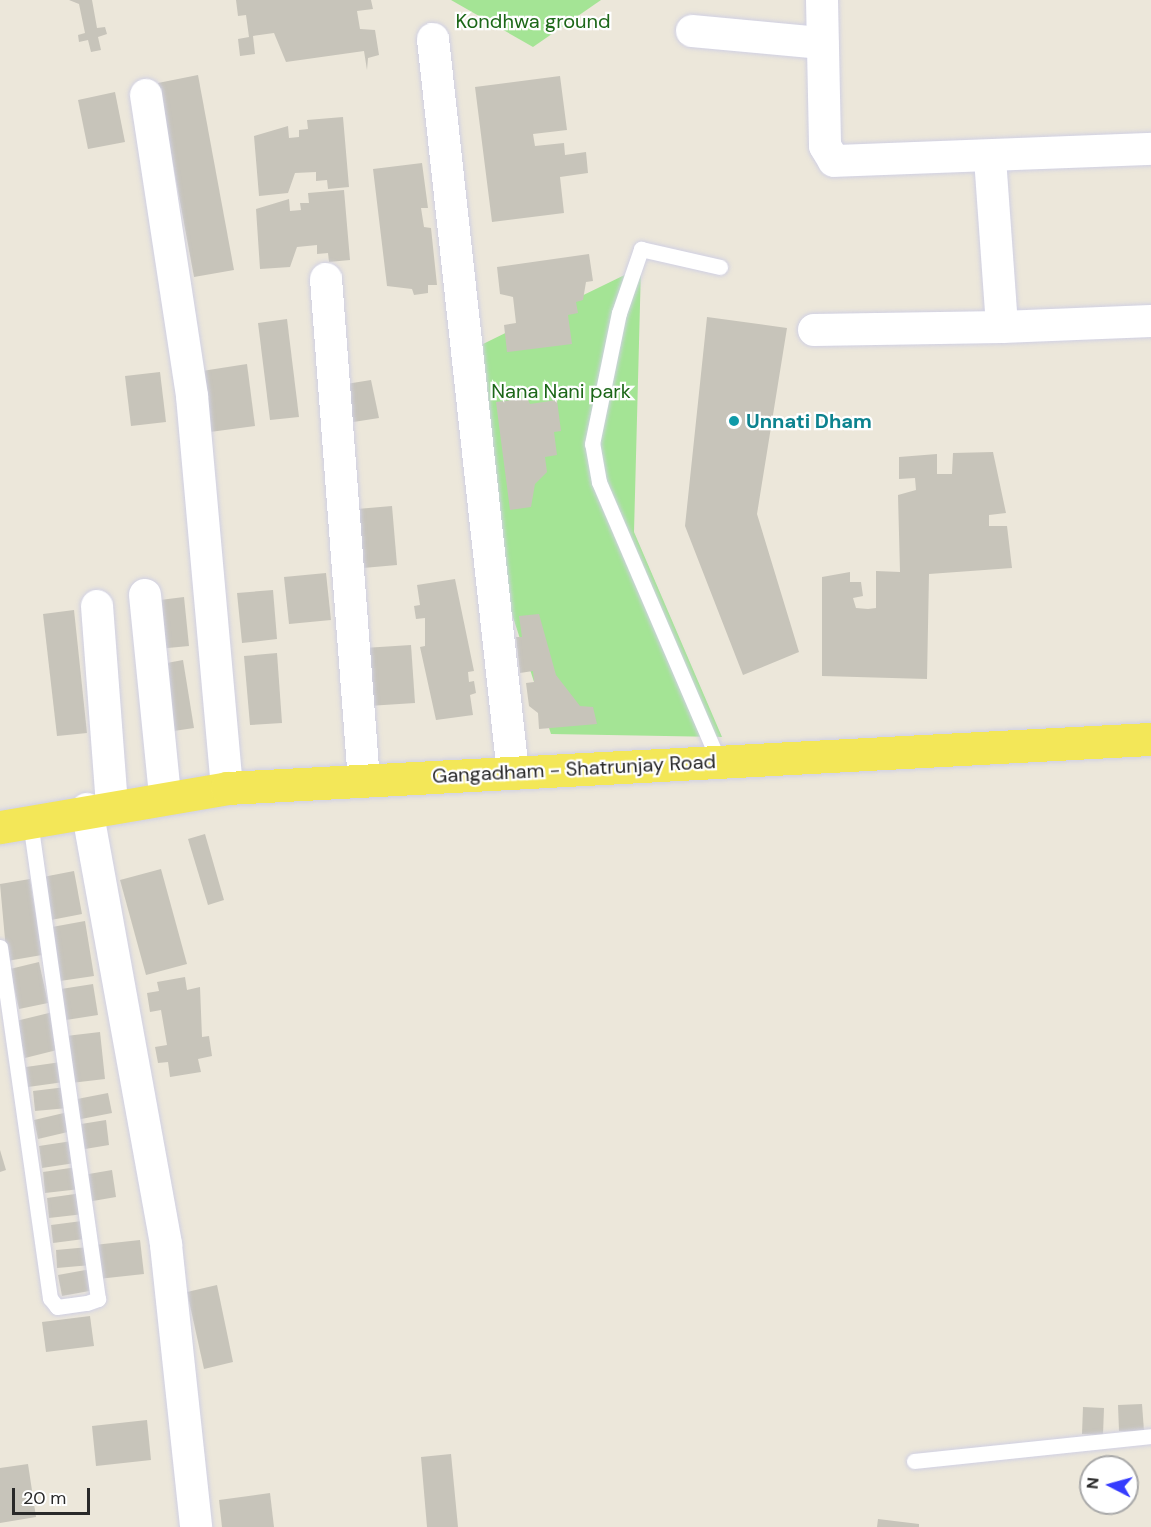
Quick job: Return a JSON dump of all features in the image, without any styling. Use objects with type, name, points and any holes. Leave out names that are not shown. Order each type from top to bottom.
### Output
[{"type":"main road","name":"Gangadham - Shatrunjay Road","points":[[15,824],[100,807],[226,788],[1151,739]]},
{"type":"street","points":[[822,0],[825,146],[834,161],[990,158],[1151,149]]},
{"type":"street","points":[[692,31],[822,43]]},
{"type":"street","points":[[433,39],[513,772]]},
{"type":"street","points":[[146,95],[192,396],[226,788]]},
{"type":"street","points":[[990,158],[1002,327]]},
{"type":"street","points":[[326,279],[364,781]]},
{"type":"street","points":[[814,330],[1002,327],[1151,321]]},
{"type":"street","points":[[145,595],[165,796]]},
{"type":"street","points":[[98,606],[100,807],[166,1245],[196,1527]]},
{"type":"lane","points":[[719,762],[599,482],[592,444],[619,313],[641,249],[720,267]]},
{"type":"lane","points":[[0,947],[50,1298],[57,1307],[87,1304],[98,1299],[15,824]]},
{"type":"lane","points":[[914,1461],[1151,1436]]},
{"type":"green space","name":"Kondhwa ground","points":[[451,0],[601,0],[533,47]]},
{"type":"green space","name":"Nana Nani park","points":[[641,267],[634,532],[722,737],[551,734],[492,553],[483,344]]},
{"type":"building","points":[[69,0],[92,0],[97,28],[105,27],[107,34],[98,37],[101,50],[91,52],[88,40],[79,42],[78,35],[85,33],[79,4]]},
{"type":"building","points":[[236,0],[371,0],[373,9],[357,11],[360,29],[375,30],[379,55],[368,58],[367,70],[364,51],[286,62],[274,33],[253,36],[255,54],[240,56],[238,39],[249,37],[246,15],[238,16]]},
{"type":"building","points":[[198,75],[234,270],[194,277],[158,83]]},
{"type":"building","points":[[560,76],[567,130],[533,134],[535,146],[564,143],[565,155],[586,152],[588,173],[560,177],[564,213],[492,222],[475,87]]},
{"type":"building","points":[[115,92],[125,142],[88,149],[78,100]]},
{"type":"building","points":[[343,117],[349,187],[328,189],[327,180],[316,181],[316,172],[295,173],[288,193],[259,196],[254,136],[288,126],[289,138],[299,137],[299,130],[308,129],[307,120]]},
{"type":"building","points":[[422,163],[428,208],[421,208],[424,227],[431,228],[437,285],[428,285],[428,293],[414,295],[412,289],[387,286],[373,169]]},
{"type":"building","points":[[344,190],[350,260],[329,262],[328,253],[317,254],[317,245],[297,247],[290,267],[260,269],[256,209],[289,199],[290,211],[301,210],[300,203],[309,203],[308,193]]},
{"type":"building","points":[[589,254],[593,281],[586,282],[583,300],[576,302],[578,313],[568,315],[572,344],[507,352],[504,325],[516,323],[513,297],[500,294],[497,267]]},
{"type":"building","name":"Unnati Dham","points":[[707,317],[787,328],[757,514],[799,652],[743,675],[685,526]]},
{"type":"building","points":[[287,319],[299,417],[270,420],[258,323]]},
{"type":"building","points":[[247,364],[255,426],[210,432],[202,371]]},
{"type":"building","points":[[160,372],[166,422],[131,426],[125,376]]},
{"type":"building","points":[[371,380],[379,418],[347,423],[340,385]]},
{"type":"building","points":[[527,398],[530,404],[557,400],[561,431],[554,432],[557,455],[545,457],[547,472],[535,484],[531,507],[510,510],[496,402]]},
{"type":"building","points":[[993,452],[1006,513],[989,515],[989,526],[1007,526],[1012,568],[929,574],[927,679],[822,676],[822,577],[850,572],[850,582],[861,582],[863,596],[853,598],[856,608],[868,609],[876,608],[876,571],[900,572],[898,495],[916,490],[915,478],[899,479],[899,457],[937,454],[937,474],[952,474],[953,453]]},
{"type":"building","points":[[392,506],[397,565],[363,568],[357,509]]},
{"type":"building","points":[[326,573],[331,620],[289,624],[284,577]]},
{"type":"building","points":[[455,579],[474,671],[468,672],[469,682],[474,681],[476,693],[470,695],[473,715],[436,720],[420,647],[425,646],[425,618],[416,619],[414,606],[420,605],[417,585]]},
{"type":"building","points":[[273,590],[277,639],[242,643],[237,593]]},
{"type":"building","points":[[184,597],[189,646],[157,649],[152,601]]},
{"type":"building","points":[[74,610],[87,733],[57,736],[43,614]]},
{"type":"building","points":[[539,614],[556,675],[580,706],[593,707],[597,724],[539,729],[538,713],[529,706],[526,683],[534,682],[533,671],[520,673],[516,637],[522,637],[519,616]]},
{"type":"building","points":[[411,645],[415,703],[368,706],[364,648]]},
{"type":"building","points":[[277,653],[282,723],[250,725],[244,656]]},
{"type":"building","points":[[183,660],[194,728],[167,732],[156,665]]},
{"type":"building","points":[[205,834],[224,900],[208,905],[188,839]]},
{"type":"building","points":[[161,869],[187,964],[146,975],[120,880]]},
{"type":"building","points":[[74,871],[82,914],[51,920],[43,877]]},
{"type":"building","points":[[30,879],[42,955],[7,961],[0,884]]},
{"type":"building","points":[[85,921],[94,976],[60,981],[52,927]]},
{"type":"building","points":[[39,962],[48,1003],[19,1009],[10,969]]},
{"type":"building","points":[[185,977],[187,990],[200,987],[202,1037],[209,1036],[212,1056],[198,1059],[201,1072],[170,1077],[168,1062],[158,1063],[155,1047],[167,1045],[161,1010],[150,1012],[147,993],[159,991],[157,982]]},
{"type":"building","points":[[93,984],[98,1015],[66,1020],[61,989]]},
{"type":"building","points":[[53,1012],[61,1049],[25,1058],[16,1021]]},
{"type":"building","points":[[100,1032],[105,1079],[71,1083],[66,1036]]},
{"type":"building","points":[[61,1062],[64,1082],[28,1087],[26,1067]]},
{"type":"building","points":[[66,1087],[68,1108],[35,1111],[33,1091]]},
{"type":"building","points":[[108,1093],[112,1113],[76,1120],[72,1100]]},
{"type":"building","points":[[68,1112],[72,1131],[38,1139],[34,1120]]},
{"type":"building","points":[[106,1120],[109,1145],[79,1150],[75,1125]]},
{"type":"building","points":[[72,1141],[75,1163],[42,1168],[39,1146]]},
{"type":"building","points":[[0,1150],[6,1170],[0,1172]]},
{"type":"building","points":[[77,1167],[80,1189],[45,1193],[43,1172]]},
{"type":"building","points":[[112,1170],[116,1197],[87,1202],[83,1175]]},
{"type":"building","points":[[82,1193],[84,1214],[49,1218],[47,1198]]},
{"type":"building","points":[[82,1221],[84,1239],[53,1243],[51,1225]]},
{"type":"building","points":[[140,1240],[144,1274],[98,1279],[94,1245]]},
{"type":"building","points":[[89,1247],[91,1265],[57,1268],[56,1250]]},
{"type":"building","points":[[91,1269],[95,1290],[62,1296],[58,1275]]},
{"type":"building","points":[[217,1285],[233,1362],[204,1369],[187,1292]]},
{"type":"building","points":[[90,1316],[94,1346],[46,1352],[42,1322]]},
{"type":"building","points":[[1142,1404],[1144,1431],[1119,1431],[1118,1405]]},
{"type":"building","points":[[1083,1407],[1104,1408],[1103,1435],[1082,1434]]},
{"type":"building","points":[[147,1420],[151,1460],[96,1466],[92,1426]]},
{"type":"building","points":[[451,1454],[458,1527],[427,1527],[421,1457]]},
{"type":"building","points":[[28,1464],[36,1517],[0,1523],[0,1468]]},
{"type":"building","points":[[270,1493],[274,1527],[222,1527],[219,1500]]},
{"type":"building","points":[[878,1519],[919,1524],[919,1527],[877,1527]]},
{"type":"place","name":"Unnati Dham","points":[[734,421]]}]
